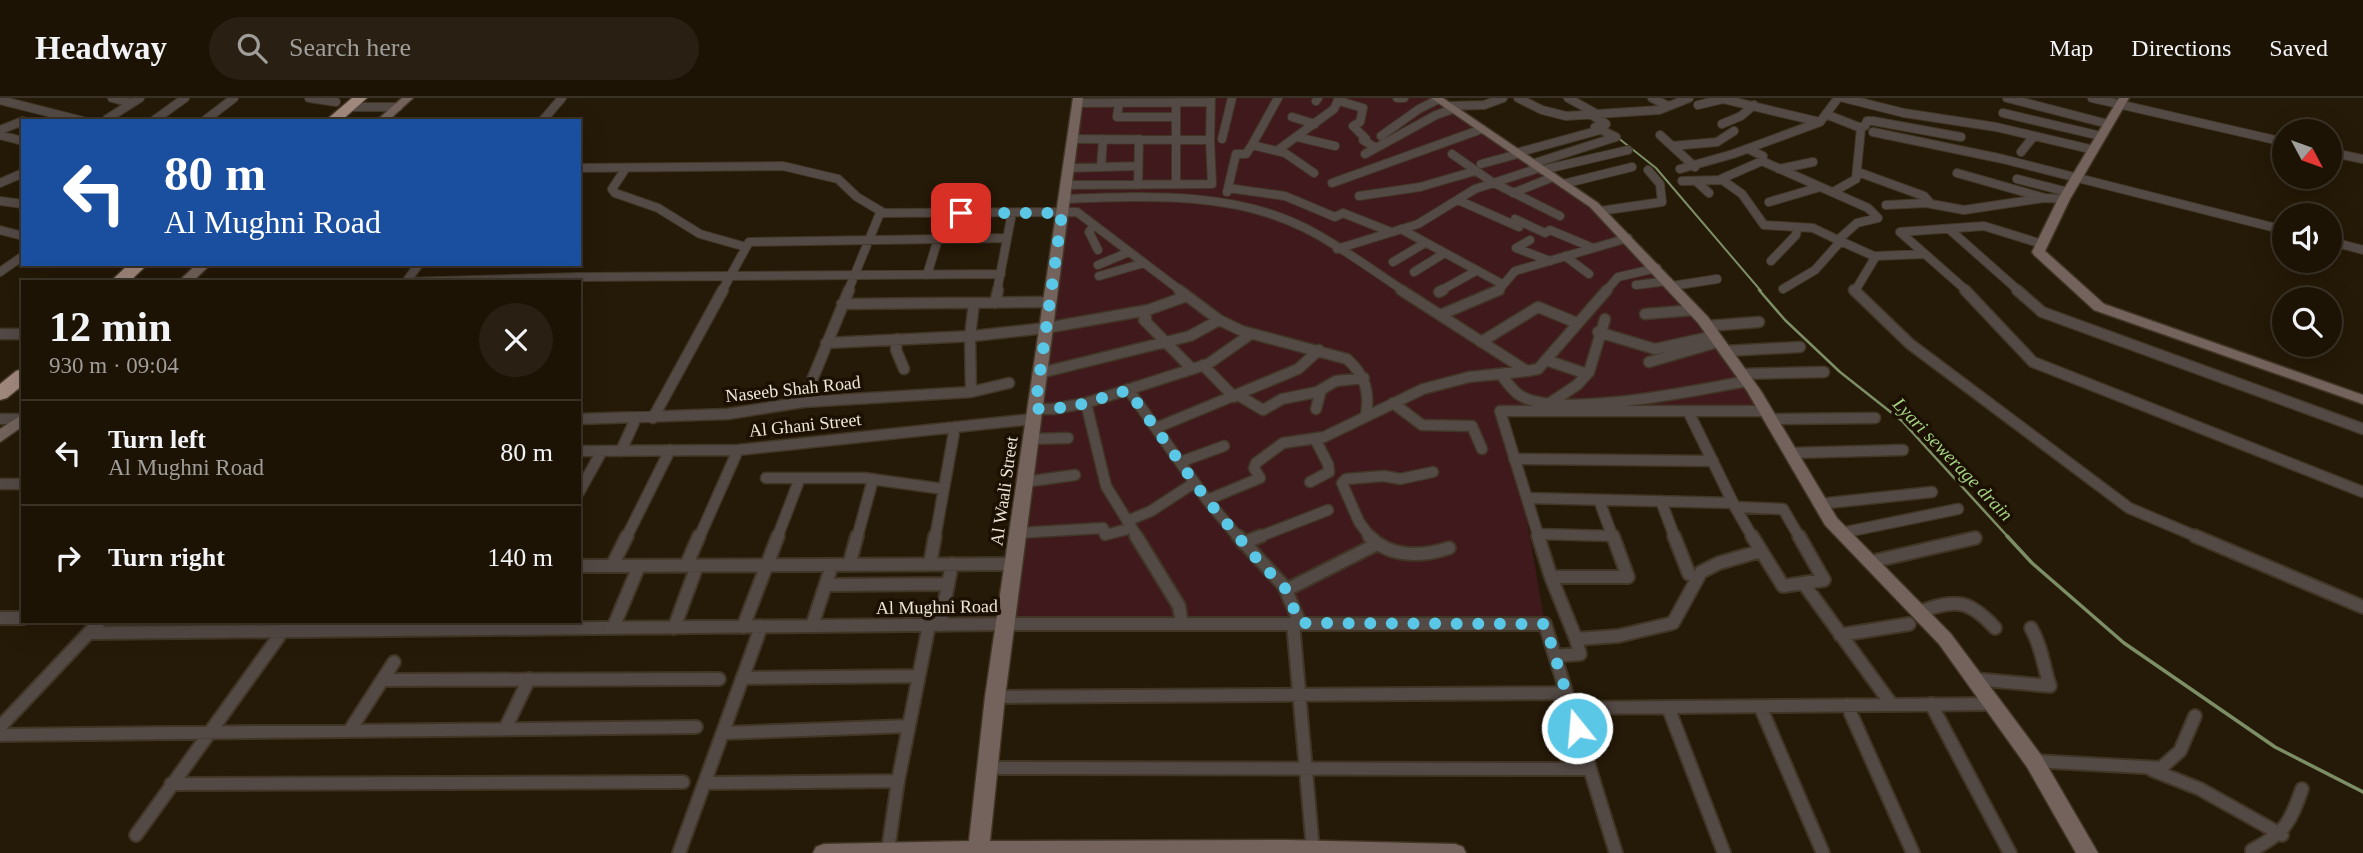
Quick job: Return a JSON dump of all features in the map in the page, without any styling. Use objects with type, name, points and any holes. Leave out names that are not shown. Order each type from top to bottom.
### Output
[{"type":"highway","points":[[318,119],[347,101]]},
{"type":"highway","points":[[334,119],[347,101]]},
{"type":"highway","points":[[120,280],[138,266]]},
{"type":"highway","points":[[137,280],[154,266]]},
{"type":"highway","points":[[0,378],[21,362]]},
{"type":"highway","points":[[0,394],[21,377]]},
{"type":"street","points":[[112,98],[131,103]]},
{"type":"street","points":[[107,119],[140,98]]},
{"type":"street","points":[[156,119],[185,98]]},
{"type":"street","points":[[207,119],[234,98]]},
{"type":"street","points":[[309,98],[398,107]]},
{"type":"street","points":[[383,119],[408,98]]},
{"type":"street","points":[[543,119],[562,98]]},
{"type":"street","points":[[1222,139],[1232,98]]},
{"type":"street","points":[[1224,205],[1236,153],[1246,154],[1278,98]]},
{"type":"street","points":[[1396,98],[1404,98]]},
{"type":"street","points":[[1381,135],[1419,109],[1444,103],[1483,105],[1503,98]]},
{"type":"street","points":[[1518,98],[1542,110],[1566,116],[1659,110],[1665,102]]},
{"type":"street","points":[[1337,248],[1423,222],[1492,182],[1616,137],[1595,127],[1606,124],[1568,98]]},
{"type":"street","points":[[1652,98],[1665,102],[1689,98]]},
{"type":"street","points":[[1680,169],[1695,167],[1820,122],[1828,115],[1838,98]]},
{"type":"street","points":[[1844,98],[1904,113],[2034,136],[2094,150]]},
{"type":"street","points":[[2007,98],[2105,130]]},
{"type":"street","points":[[2092,98],[2123,101],[2272,139]]},
{"type":"street","points":[[1698,105],[1723,99],[1768,101]]},
{"type":"street","points":[[0,100],[75,119]]},
{"type":"street","points":[[803,402],[880,213],[1012,213],[1064,199],[1138,185],[1212,184],[1211,100],[1119,103],[1078,101]]},
{"type":"street","points":[[1278,150],[1334,109],[1339,100],[1363,108],[1360,122],[1353,126],[1366,139],[1363,140],[1376,148]]},
{"type":"street","name":"Al Waali Street","points":[[970,851],[986,768],[1078,101]]},
{"type":"street","points":[[2123,101],[2066,196],[2038,252],[2099,307],[2363,400]]},
{"type":"street","points":[[1176,102],[1176,184]]},
{"type":"street","points":[[1754,102],[1820,122]]},
{"type":"street","points":[[1721,124],[1741,116],[1754,102]]},
{"type":"street","points":[[1116,139],[1119,103]]},
{"type":"street","points":[[1444,103],[1600,211],[1694,310],[1745,378],[1819,503],[1841,533],[1870,562],[1914,618],[1945,639],[2034,761],[2087,853]]},
{"type":"street","points":[[1364,154],[1436,116],[1444,103]]},
{"type":"street","points":[[29,119],[46,112]]},
{"type":"street","points":[[2003,113],[2105,130]]},
{"type":"street","points":[[1828,115],[1860,127],[1865,126],[1867,121],[1873,121],[1961,137]]},
{"type":"street","points":[[1117,117],[1176,117]]},
{"type":"street","points":[[1292,117],[1315,124]]},
{"type":"street","points":[[0,132],[21,122]]},
{"type":"street","points":[[1833,192],[1852,183],[1858,172],[1856,162],[1860,127]]},
{"type":"street","points":[[1332,183],[1380,167],[1426,146],[1482,129]]},
{"type":"street","points":[[1513,193],[1537,167],[1600,130]]},
{"type":"street","points":[[1672,146],[1717,142],[1734,131]]},
{"type":"street","points":[[0,132],[21,140]]},
{"type":"street","points":[[1873,132],[2003,159],[2272,227]]},
{"type":"street","points":[[1660,135],[1695,167]]},
{"type":"street","points":[[2021,152],[2034,136]]},
{"type":"street","points":[[1297,137],[1335,146]]},
{"type":"street","points":[[1071,139],[1210,140]]},
{"type":"street","points":[[1101,167],[1103,139]]},
{"type":"street","points":[[1138,185],[1139,139]]},
{"type":"street","points":[[1252,145],[1278,150],[1314,173]]},
{"type":"street","points":[[1748,149],[1762,156],[1762,161]]},
{"type":"street","points":[[1537,167],[1628,150]]},
{"type":"street","points":[[1452,154],[1492,182],[1560,216]]},
{"type":"street","points":[[2342,155],[2363,159]]},
{"type":"street","points":[[1725,182],[1727,174],[1762,161],[1865,206],[1878,218],[1857,223],[1817,269],[1797,284],[1783,289]]},
{"type":"street","points":[[1779,169],[1814,162]]},
{"type":"street","points":[[1481,164],[1632,167]]},
{"type":"street","points":[[581,167],[783,166],[838,180],[857,197],[884,213]]},
{"type":"street","points":[[1068,168],[1138,166]]},
{"type":"street","points":[[626,168],[612,189],[614,193],[658,208],[700,233],[746,247]]},
{"type":"street","points":[[1600,211],[1662,202],[1662,189],[1655,175],[1647,170]]},
{"type":"street","points":[[1359,196],[1420,187],[1475,172]]},
{"type":"street","points":[[1858,172],[1924,196],[1931,204]]},
{"type":"street","points":[[0,173],[20,176]]},
{"type":"street","points":[[1957,173],[2047,199]]},
{"type":"street","points":[[0,183],[20,176]]},
{"type":"street","points":[[2017,179],[2066,196]]},
{"type":"street","points":[[1682,181],[1703,187],[1725,182],[1742,194],[1764,225],[1813,228],[1876,257],[1926,254]]},
{"type":"street","points":[[1769,202],[1820,187]]},
{"type":"street","points":[[1228,188],[1284,196],[1335,217],[1343,213],[1391,232]]},
{"type":"street","points":[[1886,205],[1931,204],[1964,210],[2066,196]]},
{"type":"street","points":[[1064,199],[1144,198],[1224,205],[1277,216],[1306,228],[1527,371]]},
{"type":"street","points":[[1064,199],[1077,212],[1219,320],[1251,334],[1347,359],[1356,366],[1368,385],[1366,415]]},
{"type":"street","points":[[1458,200],[1520,228],[1526,225]]},
{"type":"street","points":[[0,201],[21,204]]},
{"type":"street","points":[[995,303],[1012,213]]},
{"type":"street","points":[[1515,219],[1545,233],[1550,230],[1593,248]]},
{"type":"street","points":[[1094,225],[1089,232],[1098,250]]},
{"type":"street","points":[[2042,244],[1983,226],[1900,232],[1977,300],[2033,362],[2363,492]]},
{"type":"street","points":[[1771,261],[1796,235],[1797,228]]},
{"type":"street","points":[[1401,229],[1502,284]]},
{"type":"street","points":[[1949,229],[2042,312],[2363,429]]},
{"type":"street","points":[[0,230],[21,235]]},
{"type":"street","points":[[653,418],[749,242],[1007,238]]},
{"type":"street","points":[[1440,315],[1497,292],[1515,271],[1628,238]]},
{"type":"street","points":[[927,275],[938,239]]},
{"type":"street","points":[[1530,240],[1516,248],[1550,261]]},
{"type":"street","points":[[1393,262],[1425,243]]},
{"type":"street","points":[[2342,244],[2363,250]]},
{"type":"street","points":[[1098,265],[1129,252]]},
{"type":"street","points":[[1415,272],[1443,254]]},
{"type":"street","points":[[1565,256],[1589,274]]},
{"type":"street","points":[[0,272],[21,257]]},
{"type":"street","points":[[1876,257],[1854,289],[1910,344],[2119,501],[2138,512],[2363,607]]},
{"type":"street","points":[[1099,276],[1144,263]]},
{"type":"street","points":[[186,280],[203,266]]},
{"type":"street","points":[[1207,500],[1260,478],[1254,468],[1256,463],[1283,443],[1315,439],[1423,389],[1469,377],[1538,369],[1618,277],[1657,268]]},
{"type":"street","points":[[1439,292],[1476,271]]},
{"type":"street","points":[[519,280],[1000,274]]},
{"type":"street","points":[[1636,285],[1717,279]]},
{"type":"street","points":[[826,343],[970,336],[1046,328],[1142,311],[1187,296]]},
{"type":"street","points":[[842,304],[1050,302]]},
{"type":"street","points":[[971,392],[970,336],[974,303]]},
{"type":"street","points":[[1481,342],[1538,307],[1577,323]]},
{"type":"street","points":[[1646,314],[1694,310]]},
{"type":"street","points":[[1142,311],[1146,318],[1144,320],[1192,369]]},
{"type":"street","points":[[1549,404],[1587,374],[1598,331],[1605,319]]},
{"type":"street","points":[[1040,373],[1190,336],[1219,320]]},
{"type":"street","points":[[1649,362],[1759,322]]},
{"type":"street","points":[[1598,331],[1656,349],[1716,339],[1800,347]]},
{"type":"street","points":[[0,334],[21,334]]},
{"type":"street","name":"Al Ghani Street","points":[[581,451],[738,450],[955,427],[1034,414],[1086,403],[1203,365],[1251,334]]},
{"type":"street","points":[[897,339],[896,349],[904,369]]},
{"type":"street","points":[[1156,428],[1298,369],[1319,350]]},
{"type":"street","points":[[1546,360],[1587,374]]},
{"type":"street","points":[[1203,365],[1236,396],[1263,410],[1282,399],[1321,390],[1336,381],[1364,378]]},
{"type":"street","points":[[1500,374],[1519,395],[1537,403],[1549,404],[1608,402],[1663,396],[1745,378],[1824,372]]},
{"type":"street","name":"Naseeb Shah Road","points":[[581,419],[728,414],[803,402],[971,392],[1009,383]]},
{"type":"street","points":[[1128,390],[1207,500],[1286,590],[1296,623],[1304,768],[1313,850]]},
{"type":"street","points":[[1316,409],[1321,390]]},
{"type":"street","points":[[1086,403],[1103,478],[1179,606],[1182,624]]},
{"type":"street","points":[[1393,403],[1422,425],[1472,426],[1482,449]]},
{"type":"street","points":[[1555,656],[1580,654],[1551,577],[1500,411],[1688,411],[1875,418]]},
{"type":"street","points":[[1527,498],[1661,501],[1734,505],[1783,509],[1823,578],[1822,582],[1782,585],[1734,505],[1688,411]]},
{"type":"street","points":[[621,451],[636,418]]},
{"type":"street","points":[[0,419],[21,419]]},
{"type":"street","points":[[0,437],[21,421]]},
{"type":"street","points":[[930,564],[955,427]]},
{"type":"street","points":[[1030,439],[1068,438]]},
{"type":"street","points":[[1310,482],[1329,472],[1315,439]]},
{"type":"street","points":[[1180,462],[1224,446]]},
{"type":"street","points":[[612,566],[670,450]]},
{"type":"street","points":[[674,628],[692,566],[738,450]]},
{"type":"street","points":[[1790,453],[1903,450]]},
{"type":"street","points":[[581,488],[602,451]]},
{"type":"street","points":[[1514,459],[1713,461]]},
{"type":"street","points":[[1377,544],[1353,509],[1342,481],[1384,477],[1400,479],[1433,472]]},
{"type":"street","points":[[1024,482],[1075,475]]},
{"type":"street","points":[[766,478],[873,479],[943,489]]},
{"type":"street","points":[[743,627],[800,478]]},
{"type":"street","points":[[849,565],[873,479]]},
{"type":"street","points":[[1017,533],[1103,528],[1105,535],[1130,524],[1194,483]]},
{"type":"street","points":[[0,484],[21,484]]},
{"type":"street","points":[[1819,503],[1932,492]]},
{"type":"street","points":[[1551,577],[1628,577],[1600,500]]},
{"type":"street","points":[[1661,501],[1689,574]]},
{"type":"street","points":[[1841,533],[1958,509]]},
{"type":"street","points":[[1242,543],[1328,510]]},
{"type":"street","points":[[1538,534],[1613,536]]},
{"type":"street","points":[[1870,562],[1975,537]]},
{"type":"street","points":[[1286,590],[1377,544],[1418,554],[1440,552],[1449,548]]},
{"type":"street","points":[[1576,639],[1618,636],[1668,625],[1677,619],[1695,579],[1701,572],[1719,563],[1761,551]]},
{"type":"street","points":[[888,850],[898,781],[919,676],[952,564]]},
{"type":"street","points":[[581,569],[612,566],[1013,564]]},
{"type":"street","points":[[813,626],[832,565]]},
{"type":"street","points":[[612,628],[639,566]]},
{"type":"street","points":[[825,585],[948,584]]},
{"type":"street","points":[[1804,584],[1892,705]]},
{"type":"street","points":[[1840,635],[1914,618],[1953,601],[1980,611],[1994,628]]},
{"type":"street","points":[[0,618],[21,618]]},
{"type":"street","points":[[0,727],[98,623]]},
{"type":"street","name":"Al Mughni Road","points":[[89,633],[365,626],[555,625],[674,628],[1005,624],[1569,623]]},
{"type":"street","points":[[1545,624],[1616,853]]},
{"type":"street","points":[[136,835],[286,627]]},
{"type":"street","points":[[679,853],[761,627]]},
{"type":"street","points":[[1974,679],[2050,686],[2044,669],[2042,647],[2031,628]]},
{"type":"street","points":[[350,730],[394,663]]},
{"type":"street","points":[[743,678],[919,676]]},
{"type":"street","points":[[383,680],[719,679]]},
{"type":"street","points":[[505,729],[529,680]]},
{"type":"street","points":[[995,697],[1566,693]]},
{"type":"street","points":[[1931,704],[2010,853]]},
{"type":"street","points":[[1571,708],[1993,704]]},
{"type":"street","points":[[1847,705],[1913,853]]},
{"type":"street","points":[[1760,706],[1823,853]]},
{"type":"street","points":[[1668,707],[1724,853]]},
{"type":"street","points":[[2034,761],[2161,768],[2177,757],[2183,748],[2195,716]]},
{"type":"street","points":[[723,733],[909,726]]},
{"type":"street","points":[[0,735],[696,727]]},
{"type":"street","points":[[986,768],[1590,769]]},
{"type":"street","points":[[2149,768],[2208,793],[2281,835]]},
{"type":"street","points":[[705,783],[898,781]]},
{"type":"street","points":[[171,784],[683,782]]},
{"type":"street","points":[[2252,853],[2252,850],[2281,835],[2288,827],[2302,789]]},
{"type":"street","points":[[824,853],[888,850],[1313,850],[1455,853]]},
{"type":"shaded area","points":[[1078,98],[1437,98],[1518,154],[1628,238],[1766,411],[1509,417],[1545,624],[1005,624]]},
{"type":"waterway","name":"Lyari sewerage drain","points":[[1617,137],[1656,168],[1761,291]]},
{"type":"waterway","name":"Lyari sewerage drain","points":[[1759,290],[1785,320],[1840,372],[1902,421],[2009,538]]},
{"type":"waterway","name":"Lyari sewerage drain","points":[[2007,536],[2032,563],[2124,643],[2275,747],[2363,792]]},
{"type":"route","points":[[961,213],[1062,213],[1035,409],[1072,407],[1128,390],[1207,500],[1263,566],[1284,586],[1300,623],[1545,624],[1577,728]]}]
